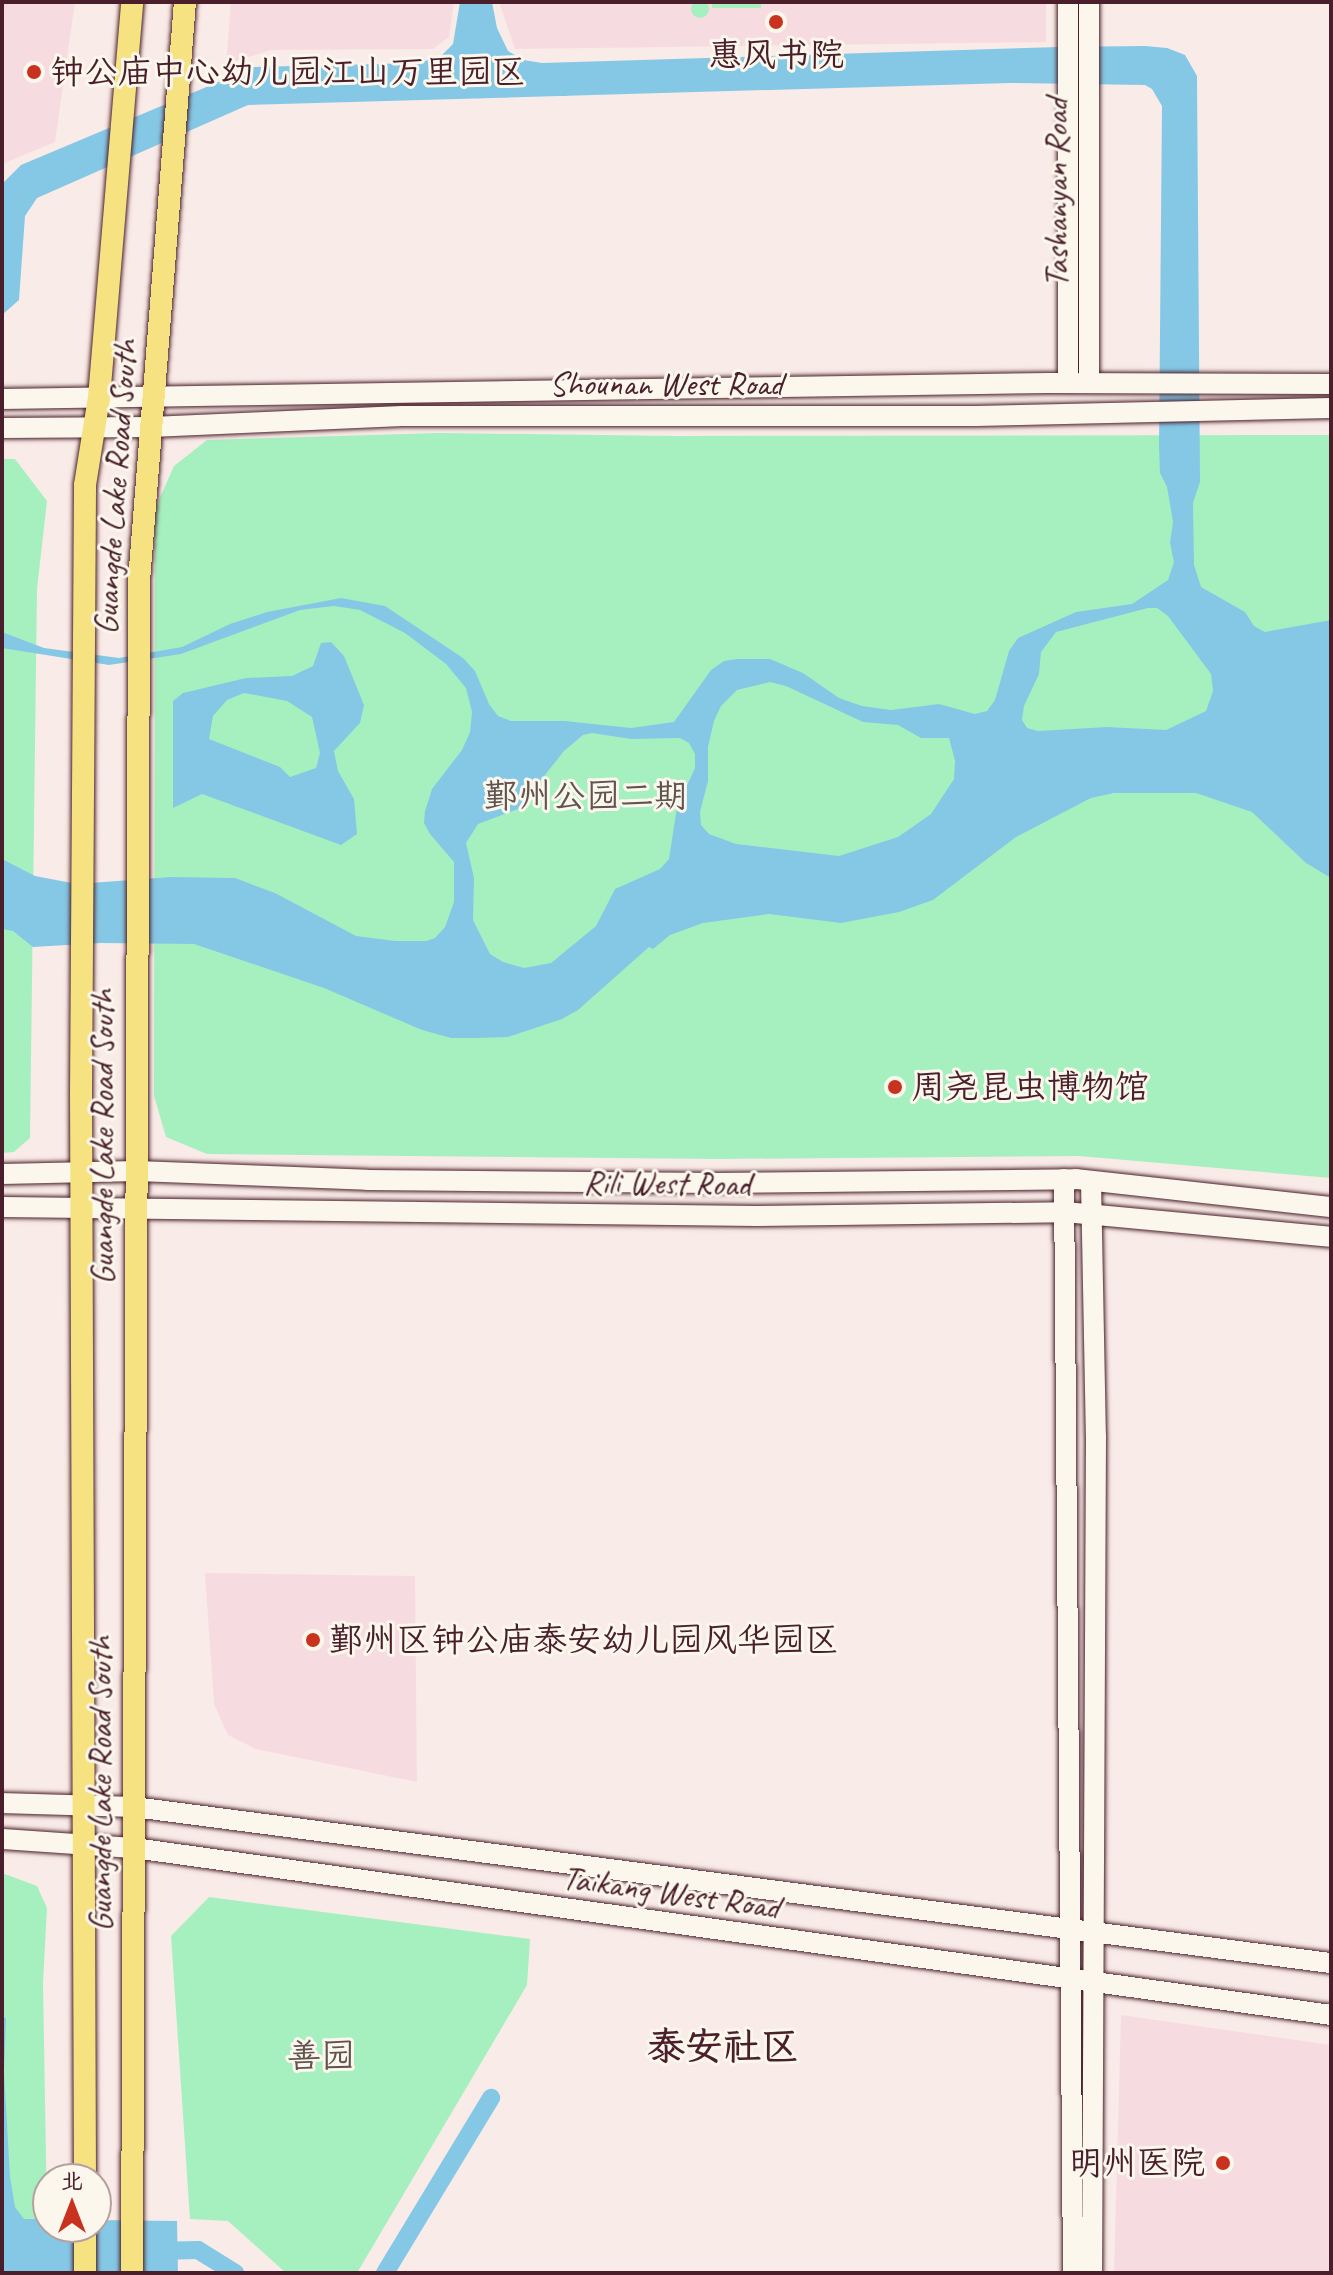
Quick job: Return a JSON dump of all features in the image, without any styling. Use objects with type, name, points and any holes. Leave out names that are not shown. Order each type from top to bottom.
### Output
[{"type":"main road","name":"Guangde Lake Road South","points":[[85,2163],[81,1094],[85,485],[99,398],[132,2]]},
{"type":"main road","name":"Guangde Lake Road South","points":[[132,2273],[139,581],[185,2]]},
{"type":"main road","name":"Tashanyan Road","points":[[1068,2],[1078,383]]},
{"type":"main road","name":"Tashanyan Road","points":[[1078,383],[1089,2]]},
{"type":"main road","name":"Shounan West Road","points":[[2,399],[1078,383],[1331,384]]},
{"type":"main road","name":"Shounan West Road","points":[[2,428],[151,427],[402,416],[975,416],[1331,408]]},
{"type":"main road","name":"Rili West Road","points":[[82,1172],[137,1171],[367,1180],[1064,1179],[1331,1207]]},
{"type":"main road","points":[[2,1174],[82,1172]]},
{"type":"main road","points":[[1064,1179],[1073,2273]]},
{"type":"main road","points":[[1091,1181],[1089,1214],[1096,1436],[1092,2273]]},
{"type":"main road","name":"Rili West Road","points":[[2,1207],[757,1216],[1064,1212],[1331,1237]]},
{"type":"main road","name":"Taikang West Road","points":[[2,1803],[134,1807],[1331,1963]]},
{"type":"main road","name":"Taikang West Road","points":[[2,1839],[134,1848],[1069,1981],[1331,2015]]},
{"type":"main road","points":[[85,2243],[85,2273]]},
{"type":"shaded area","name":"钟公庙中心幼儿园江山万里园区","points":[[2,2],[75,2],[55,142],[2,164]]},
{"type":"shaded area","points":[[231,2],[454,2],[449,37],[433,49],[271,50],[226,64]]},
{"type":"shaded area","name":"惠风书院","points":[[499,2],[1046,2],[1046,42],[515,49]]},
{"type":"shaded area","name":"鄞州区钟公庙泰安幼儿园风华园区","points":[[205,1573],[415,1576],[417,1782],[256,1749],[228,1735],[214,1704]]},
{"type":"shaded area","name":"明州医院","points":[[1121,2015],[1331,2045],[1331,2273],[1114,2273]]},
{"type":"green space","points":[[696,0],[704,0],[709,9],[707,16],[696,18],[691,13],[691,5]]},
{"type":"green space","points":[[712,2],[761,2],[761,8],[712,8]]},
{"type":"green space","name":"鄞州公园二期","points":[[439,433],[677,436],[1331,435],[1331,1178],[1079,1156],[718,1159],[207,1154],[166,1137],[154,1096],[155,509],[174,466],[207,440]]},
{"type":"green space","points":[[2,459],[15,459],[47,501],[37,589],[30,1138],[14,1152],[2,1153]]},
{"type":"green space","points":[[2,1873],[37,1886],[47,1908],[43,1983],[46,2163],[32,2163],[32,2243],[47,2243],[48,2273],[2,2273]]},
{"type":"green space","name":"善园","points":[[209,1897],[530,1939],[527,1985],[357,2273],[286,2273],[228,2221],[190,2219],[171,1936]]},
{"type":"water","points":[[460,2],[492,2],[497,28],[508,51],[523,60],[542,63],[1059,47],[1145,46],[1167,48],[1185,55],[1197,76],[1200,482],[1193,503],[1194,565],[1201,587],[1245,612],[1254,626],[1265,632],[1331,620],[1331,878],[1306,863],[1252,812],[1196,793],[1114,793],[1091,798],[1016,837],[933,900],[899,912],[841,923],[769,914],[703,923],[670,935],[653,949],[649,947],[578,1010],[562,1019],[508,1037],[451,1038],[422,1030],[324,988],[194,944],[101,943],[33,947],[13,931],[2,929],[2,859],[35,876],[77,884],[171,877],[235,878],[275,893],[356,936],[395,941],[435,938],[445,927],[454,902],[454,862],[430,834],[424,823],[425,811],[432,789],[462,750],[470,732],[472,712],[466,688],[446,664],[405,633],[360,610],[334,606],[300,610],[181,654],[109,665],[2,648],[2,632],[44,648],[119,658],[182,647],[230,624],[267,612],[341,598],[385,606],[463,658],[475,671],[489,704],[498,716],[511,721],[565,721],[631,728],[674,722],[711,670],[724,661],[737,659],[770,659],[803,673],[839,698],[862,706],[891,710],[939,704],[975,714],[987,711],[995,700],[1009,651],[1018,638],[1076,612],[1132,604],[1168,580],[1174,562],[1170,543],[1173,522],[1167,487],[1160,473],[1159,447],[1162,106],[1152,89],[1145,85],[1010,83],[248,105],[37,198],[25,216],[19,300],[2,315],[2,184],[21,165],[254,67],[417,63],[440,57],[453,44]],"holes":[[[1157,608],[1168,616],[1211,674],[1213,691],[1206,711],[1166,730],[1107,727],[1038,731],[1027,728],[1022,720],[1024,706],[1039,674],[1041,652],[1056,632]],[[770,682],[786,686],[863,722],[898,725],[921,738],[949,738],[955,761],[954,779],[931,814],[898,837],[839,856],[736,844],[709,834],[701,825],[700,812],[708,781],[708,747],[721,706],[737,690]],[[592,733],[631,739],[680,738],[689,743],[695,754],[695,768],[677,807],[669,859],[660,869],[615,889],[596,926],[551,963],[524,968],[503,962],[490,954],[473,920],[474,878],[466,843],[478,824],[518,809],[564,751],[583,735]]]},
{"type":"water","points":[[331,642],[344,656],[364,705],[360,723],[334,751],[338,771],[354,799],[357,834],[341,845],[202,794],[173,808],[173,701],[183,693],[246,678],[292,676],[313,666],[321,643]],"holes":[[[244,693],[287,701],[312,717],[320,753],[316,768],[290,777],[280,767],[209,739],[213,716],[227,700]]]},
{"type":"water","points":[[2,2015],[6,2019],[4,2072],[10,2177],[15,2207],[24,2219],[32,2219],[32,2243],[112,2243],[112,2220],[177,2221],[178,2273],[2,2273]]},
{"type":"waterway","points":[[385,2273],[491,2098]]},
{"type":"waterway","points":[[153,2251],[198,2250],[235,2273]]},
{"type":"place","name":"惠风书院","points":[[776,22]]},
{"type":"place","name":"钟公庙中心幼儿园江山万里园区","points":[[34,72]]},
{"type":"place","name":"周尧昆虫博物馆","points":[[895,1087]]},
{"type":"place","name":"鄞州区钟公庙泰安幼儿园风华园区","points":[[313,1640]]},
{"type":"place","name":"明州医院","points":[[1223,2163]]},
{"type":"district","name":"泰安社区","points":[[723,2047]]}]
